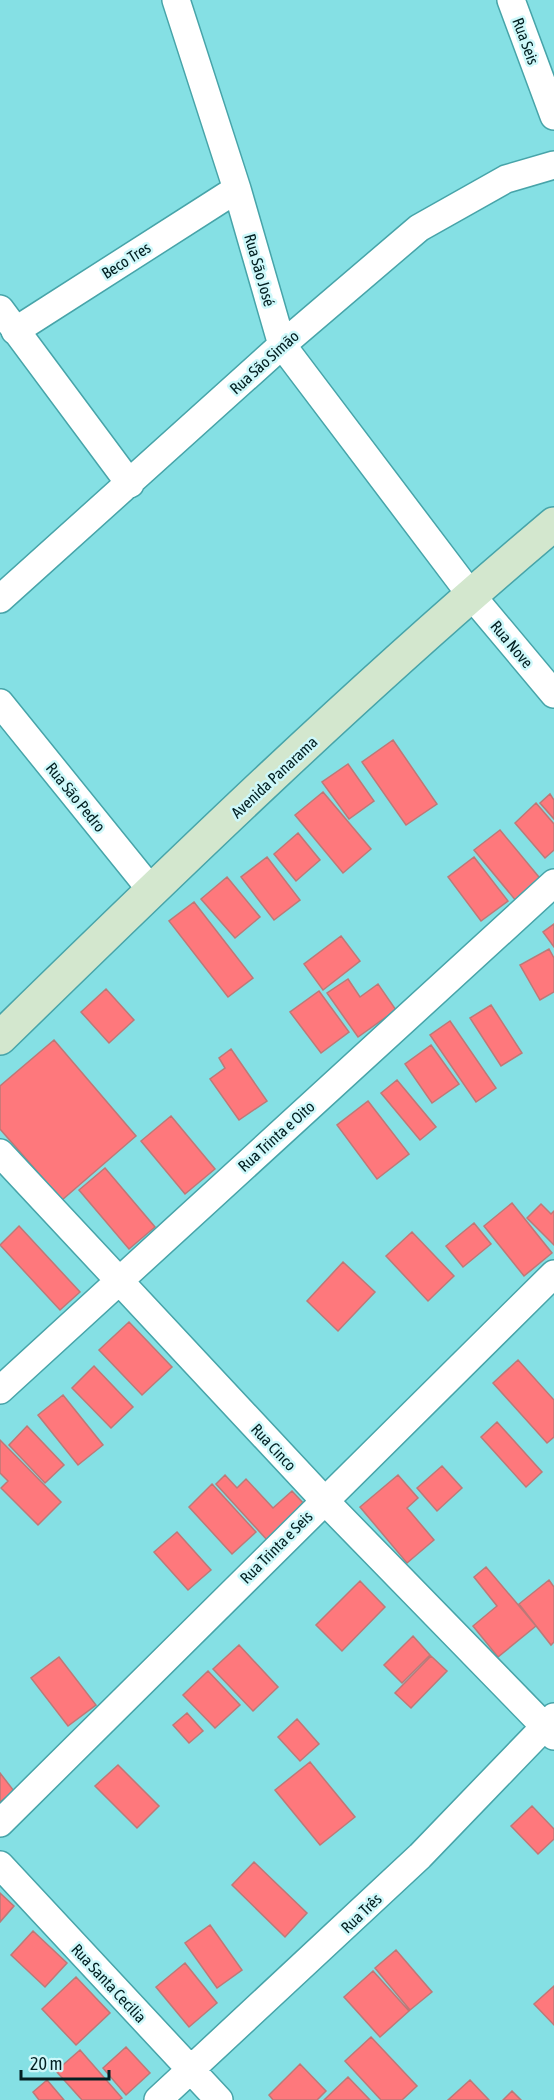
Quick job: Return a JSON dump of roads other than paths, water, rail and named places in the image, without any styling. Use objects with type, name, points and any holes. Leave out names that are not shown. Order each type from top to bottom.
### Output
[{"type":"street","name":"Rua São José","points":[[176,0],[237,189],[282,345],[471,594]]},
{"type":"street","name":"Rua Seis","points":[[511,0],[554,116]]},
{"type":"street","name":"Rua São Simão","points":[[0,598],[130,484],[282,345],[419,228],[506,179],[554,165]]},
{"type":"street","name":"Beco Tres","points":[[7,320],[237,189]]},
{"type":"street","points":[[7,320],[130,484]]},
{"type":"street","name":"Avenida Panarama","points":[[0,1038],[152,891],[471,594],[554,524]]},
{"type":"street","name":"Rua Nove","points":[[471,594],[554,694]]},
{"type":"street","name":"Rua São Pedro","points":[[0,703],[152,891]]},
{"type":"street","name":"Rua Trinta e Oito","points":[[0,1390],[554,884]]},
{"type":"street","name":"Rua Cinco","points":[[0,1153],[324,1500],[551,1727]]},
{"type":"street","name":"Rua Trinta e Seis","points":[[0,1823],[554,1274]]},
{"type":"street","name":"Rua Três","points":[[158,2100],[420,1857],[551,1727]]},
{"type":"street","name":"Rua Santa Cecilia","points":[[0,1865],[219,2100]]}]
